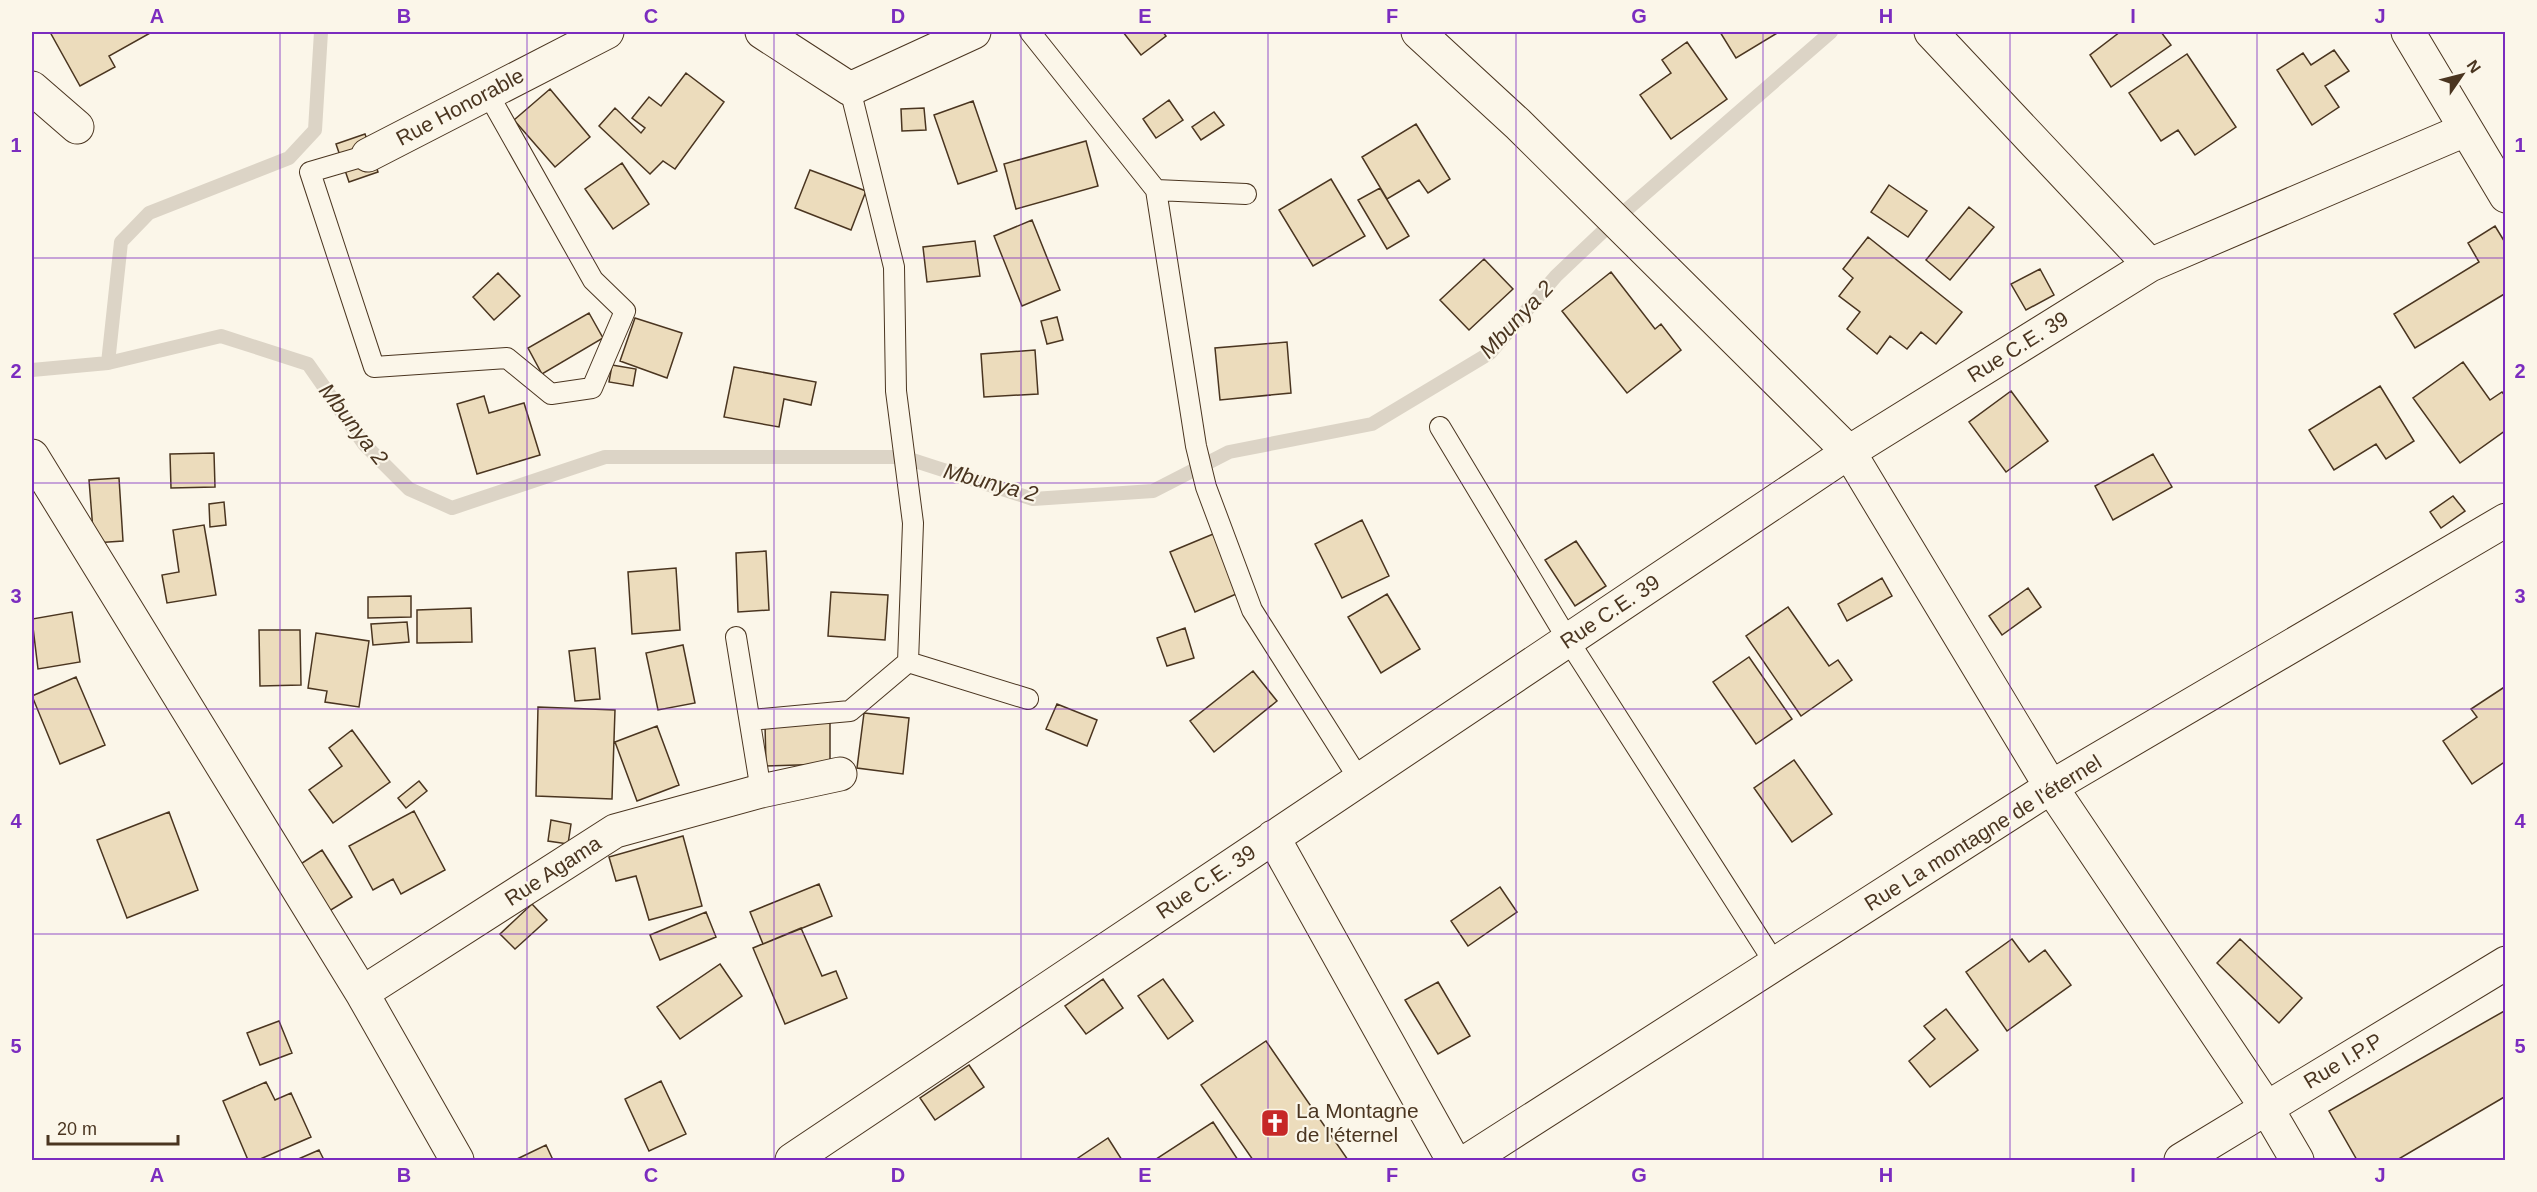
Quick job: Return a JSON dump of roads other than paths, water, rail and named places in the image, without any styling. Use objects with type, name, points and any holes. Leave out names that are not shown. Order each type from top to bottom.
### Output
[{"type":"street","name":"Rue Honorable","points":[[368,155],[608,32]]},
{"type":"street","points":[[762,32],[850,89],[974,32]]},
{"type":"street","points":[[1418,32],[1518,124],[1849,452],[2051,787],[2266,1107],[2297,1161]]},
{"type":"street","points":[[1931,32],[2150,265]]},
{"type":"street","points":[[2408,32],[2505,196]]},
{"type":"street","points":[[32,88],[77,127]]},
{"type":"street","name":"Rue C.E. 39","points":[[792,1161],[1849,452],[2150,265],[2465,130]]},
{"type":"street","points":[[32,456],[362,993],[457,1161]]},
{"type":"street","name":"Rue La montagne de l'éternel","points":[[1469,1161],[2051,787],[2505,520]]},
{"type":"street","name":"Rue Agama","points":[[362,993],[615,831],[761,791],[840,774]]},
{"type":"street","points":[[1273,837],[1453,1161]]},
{"type":"street","name":"Rue I.P.P","points":[[2181,1161],[2505,963]]},
{"type":"lane","points":[[1030,32],[1156,190],[1196,446],[1206,486],[1252,610],[1359,779]]},
{"type":"lane","points":[[752,720],[850,711],[908,662],[912,523],[896,391],[894,267],[850,89]]},
{"type":"lane","name":"Rue Honorable","points":[[368,155],[310,172],[374,367],[507,358],[551,394],[592,388],[625,311],[593,280],[487,92]]},
{"type":"lane","points":[[1156,190],[1246,194]]},
{"type":"lane","points":[[1440,427],[1568,640],[1776,965]]},
{"type":"lane","points":[[736,637],[752,720],[761,791]]},
{"type":"lane","points":[[908,662],[1028,699]]},
{"type":"waterway","name":"Mbunya 2","points":[[32,370],[108,363],[121,242],[149,213],[289,158],[315,130],[321,32]]},
{"type":"waterway","name":"Mbunya 2","points":[[108,363],[221,336],[308,364],[364,444],[409,489],[452,508],[605,457],[903,457],[1033,499],[1153,491],[1229,452],[1372,424],[1490,353],[1556,276],[1616,219],[1831,32]]},
{"type":"place","name":"La Montagne de l'éternel","points":[[1275,1123]]}]
